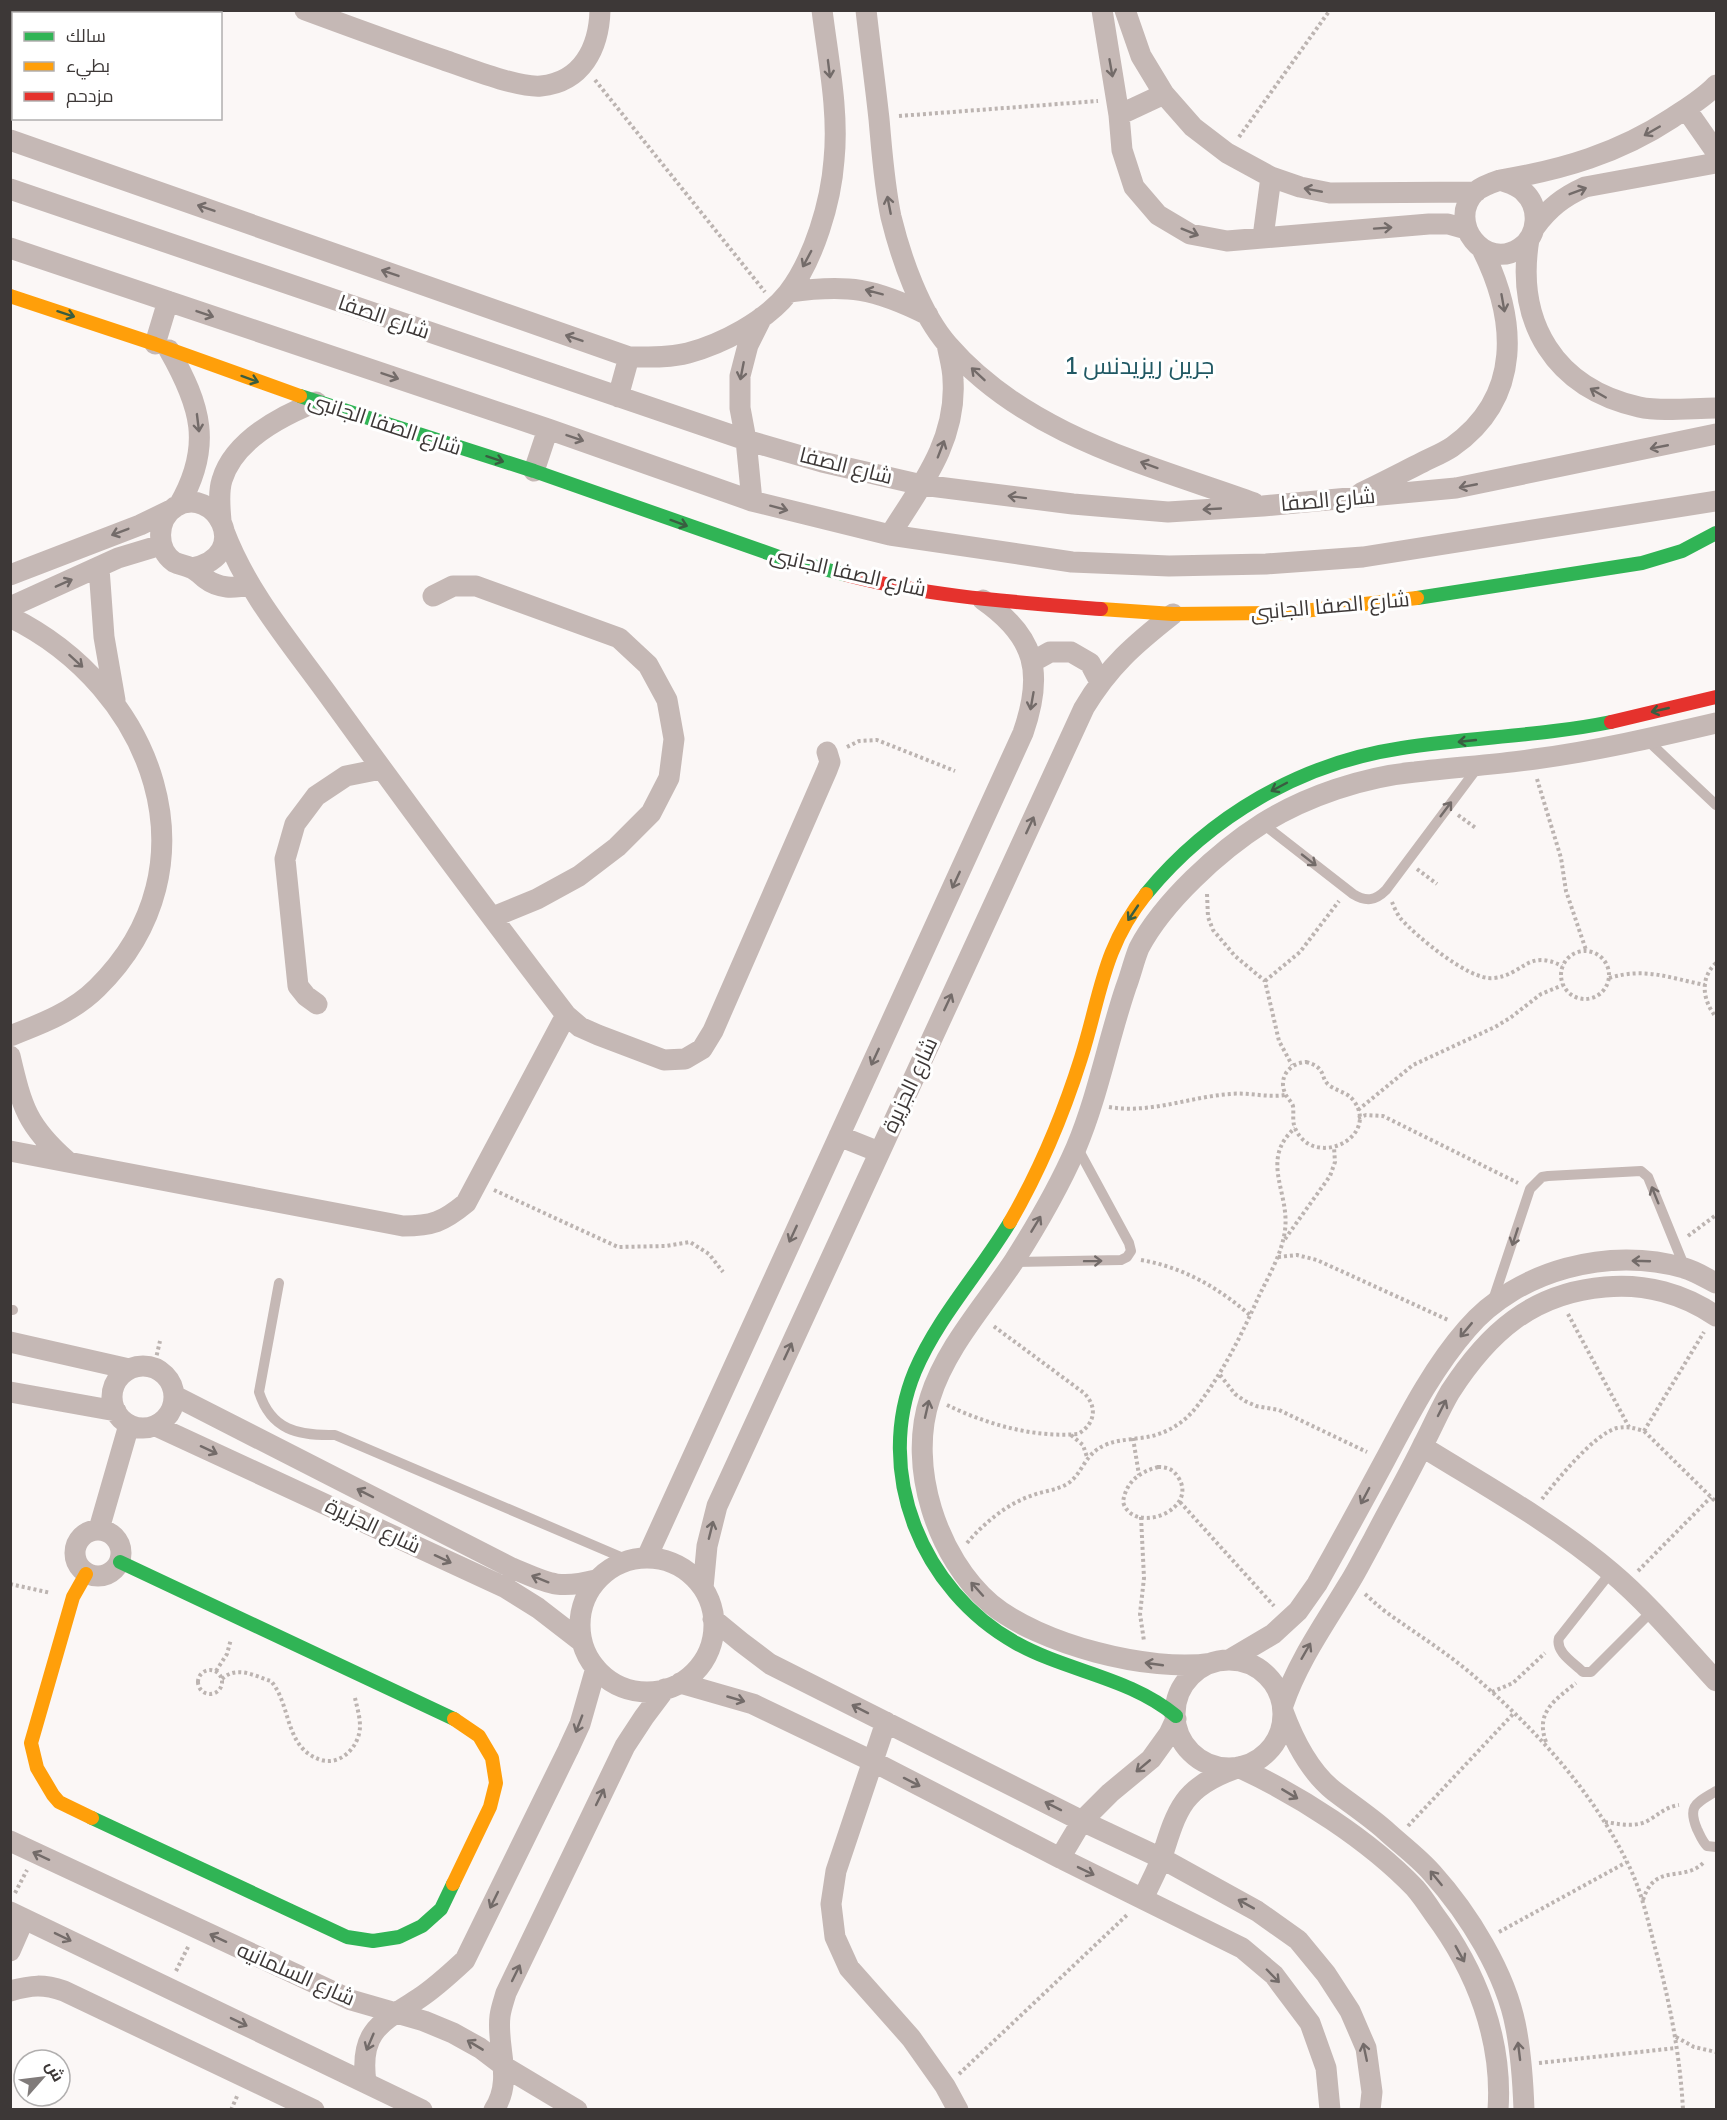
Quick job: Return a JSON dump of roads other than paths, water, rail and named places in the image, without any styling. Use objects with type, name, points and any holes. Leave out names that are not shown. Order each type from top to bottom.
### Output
[{"type":"street","points":[[304,10],[482,74],[540,86],[564,80],[583,66],[596,45],[600,10]]},
{"type":"street","points":[[752,501],[746,440],[740,408],[740,376],[748,345],[811,252],[827,207],[835,160],[834,112],[822,10]]},
{"type":"street","points":[[866,10],[879,118],[882,169],[892,219],[907,268],[928,315],[947,344],[983,379],[1007,398],[1023,410],[1067,434],[1263,506]]},
{"type":"street","points":[[1102,10],[1118,107],[1122,150],[1134,187],[1158,215],[1190,234],[1227,241],[1428,224],[1448,224],[1466,229]]},
{"type":"street","points":[[1125,10],[1142,56],[1164,94],[1193,127],[1227,153],[1271,177],[1300,188],[1330,193],[1476,192]]},
{"type":"street","points":[[1716,84],[1686,109],[1652,131],[1616,149],[1540,174],[1500,180],[1476,192],[1468,202],[1464,216],[1466,229],[1472,240],[1482,249],[1495,254],[1508,253],[1520,248],[1548,210],[1565,196],[1585,187],[1716,163]]},
{"type":"street","points":[[1118,107],[1164,94]]},
{"type":"street","points":[[1686,109],[1716,152]]},
{"type":"street","points":[[10,140],[629,357],[686,354],[713,345],[739,333],[775,305],[824,287],[860,289],[895,298],[928,315]]},
{"type":"street","points":[[1263,237],[1271,177]]},
{"type":"street","points":[[1500,180],[1524,191],[1532,202],[1536,214],[1525,263],[1527,287],[1535,328],[1553,358],[1578,382],[1608,399],[1641,408],[1716,408]]},
{"type":"street","name":"شارع الصفا","points":[[10,189],[746,440],[822,462],[922,485],[1073,504],[1168,512],[1263,506],[1456,488],[1716,434]]},
{"type":"street","points":[[10,248],[548,429],[752,501],[890,535],[1072,562],[1169,566],[1266,564],[1363,557],[1716,501]]},
{"type":"street","points":[[1352,498],[1451,448],[1476,427],[1495,400],[1506,368],[1509,336],[1500,292],[1482,249]]},
{"type":"street","name":"شارع الصفا الجانبى","points":[[10,296],[316,402],[534,471],[782,558],[882,584],[982,600],[1173,614],[1286,613],[1421,598],[1642,563],[1682,551],[1716,533]]},
{"type":"street","points":[[168,301],[162,347],[186,380],[197,414],[200,450],[192,481],[176,507],[164,518],[160,531],[161,545],[173,561],[192,568],[208,581],[228,587],[250,586]]},
{"type":"street","points":[[890,535],[941,453],[951,417],[953,381],[947,344]]},
{"type":"street","points":[[618,397],[629,357]]},
{"type":"street","points":[[192,568],[205,565],[217,557],[223,545],[219,500],[222,479],[231,462],[256,435],[284,416],[316,402]]},
{"type":"street","points":[[534,471],[548,429]]},
{"type":"street","points":[[200,450],[231,462]]},
{"type":"street","points":[[10,576],[140,525],[176,507],[191,503],[203,505],[214,511],[250,586],[381,769],[566,1015],[580,1027],[664,1060],[685,1059],[702,1048],[713,1031],[828,757]]},
{"type":"street","points":[[10,607],[118,558],[161,545]]},
{"type":"street","points":[[99,568],[104,637],[116,707]]},
{"type":"street","points":[[433,596],[453,586],[476,586],[619,638],[648,665],[667,700],[674,739],[669,778],[651,813],[617,847],[579,876],[537,899],[493,917]]},
{"type":"street","name":"شارع الجزيرة","points":[[638,1559],[839,1136],[1023,733],[1032,708],[1035,685],[1032,662],[1022,637],[1005,615],[982,600]]},
{"type":"street","name":"شارع الجزيرة","points":[[703,1588],[707,1546],[717,1506],[1084,708],[1100,682],[1133,646],[1173,614]]},
{"type":"street","points":[[10,617],[53,642],[77,661],[98,682],[116,707],[144,751],[159,801],[162,852],[152,903],[130,950],[97,989],[54,1019],[10,1036]]},
{"type":"street","points":[[1032,662],[1050,651],[1071,652],[1090,663],[1100,682]]},
{"type":"street","points":[[1176,1718],[1155,1698],[1141,1691],[1013,1642],[978,1619],[933,1565],[911,1520],[901,1475],[906,1399],[917,1365],[939,1326],[989,1255],[1044,1157],[1069,1095],[1083,1052],[1096,998],[1117,939],[1138,906],[1162,876],[1203,836],[1249,803],[1299,777],[1352,758],[1407,748],[1566,730],[1716,697]]},
{"type":"street","points":[[1524,2109],[1516,2026],[1505,1990],[1490,1956],[1466,1918],[1432,1873],[1395,1839],[1323,1781],[1306,1759],[1293,1736],[1278,1690],[1264,1673],[1245,1662],[1221,1661],[1193,1666],[1153,1664],[1095,1651],[1038,1632],[1009,1617],[972,1584],[944,1542],[930,1507],[924,1476],[924,1423],[930,1398],[943,1368],[976,1314],[1013,1262],[1049,1202],[1077,1146],[1139,950],[1161,914],[1188,885],[1222,855],[1263,824],[1303,802],[1359,782],[1411,772],[1478,767],[1571,754],[1716,723]]},
{"type":"street","points":[[316,1004],[298,986],[285,859],[295,824],[316,796],[346,776],[381,769]]},
{"type":"street","points":[[1162,876],[1188,885]]},
{"type":"street","points":[[1096,998],[1120,1005]]},
{"type":"street","points":[[10,1151],[403,1226],[426,1226],[448,1218],[466,1203],[566,1015]]},
{"type":"street","points":[[10,1056],[20,1098],[32,1123],[48,1144],[67,1162]]},
{"type":"street","points":[[10,1120],[20,1098]]},
{"type":"street","points":[[839,1136],[879,1152]]},
{"type":"street","points":[[1498,2109],[1500,2082],[1490,2022],[1471,1973],[1447,1931],[1417,1890],[1388,1862],[1291,1794],[1237,1768],[1214,1765],[1195,1755],[1185,1744],[1178,1731],[1176,1718],[1178,1700],[1184,1684],[1196,1671],[1221,1661],[1273,1634],[1298,1611],[1317,1584],[1429,1380],[1467,1329],[1491,1306],[1519,1288],[1549,1275],[1581,1264],[1618,1260],[1652,1261],[1685,1268],[1716,1283]]},
{"type":"street","points":[[1549,1275],[1558,1296]]},
{"type":"street","points":[[1143,1899],[1161,1858],[1168,1832],[1188,1797],[1212,1777],[1257,1760],[1272,1748],[1281,1730],[1283,1708],[1304,1655],[1350,1583],[1423,1447],[1449,1393],[1485,1345],[1502,1328],[1538,1304],[1586,1288],[1620,1285],[1644,1287],[1673,1294],[1700,1305],[1715,1315]]},
{"type":"street","points":[[10,1342],[129,1369]]},
{"type":"street","points":[[10,1392],[122,1418],[147,1428],[164,1421],[174,1405],[175,1396],[169,1378],[154,1368],[137,1366],[129,1369],[116,1383],[112,1392],[122,1418],[99,1529]]},
{"type":"street","name":"شارع الجزيرة","points":[[175,1396],[512,1568],[553,1585],[575,1585],[596,1580]]},
{"type":"street","name":"شارع الجزيرة","points":[[156,1426],[506,1588],[538,1608],[582,1642]]},
{"type":"street","points":[[1423,1447],[1530,1514],[1618,1579],[1716,1681]]},
{"type":"street","points":[[99,1529],[110,1532],[118,1540],[122,1551],[120,1562],[115,1570],[106,1576],[96,1577],[86,1574],[76,1560],[75,1551],[82,1535],[99,1529]]},
{"type":"street","points":[[494,2109],[503,2086],[504,2067],[500,2016],[506,1993],[625,1746],[644,1717],[672,1686],[695,1672],[706,1656],[712,1638],[713,1619],[710,1603],[703,1588],[688,1572],[669,1561],[638,1559],[611,1568],[596,1580],[584,1599],[580,1620],[582,1642],[596,1668],[610,1681],[627,1689],[646,1692],[672,1686],[753,1704],[872,1761],[1242,1948],[1274,1976],[1310,2024],[1326,2068],[1330,2109]]},
{"type":"street","points":[[86,1574],[73,1597],[32,1743],[33,1760],[47,1790],[59,1802],[347,1937],[373,1941],[399,1937],[422,1926],[441,1909],[490,1807],[496,1783],[492,1758],[479,1736],[459,1721],[120,1562]]},
{"type":"street","points":[[713,1619],[770,1664],[1082,1821],[1161,1858],[1257,1911],[1298,1940],[1326,1974],[1350,2012],[1365,2048],[1372,2092],[1370,2109]]},
{"type":"street","points":[[366,2082],[363,2062],[368,2043],[378,2026],[443,1980],[465,1960],[572,1741],[589,1696],[596,1668]]},
{"type":"street","points":[[1060,1858],[1082,1821],[1110,1793],[1151,1759],[1169,1734],[1176,1718]]},
{"type":"street","points":[[886,1722],[836,1870],[831,1904],[835,1937],[849,1968],[911,2038],[945,2086],[958,2109]]},
{"type":"street","name":"شارع السلمانيه","points":[[10,1841],[351,2000],[424,2021],[453,2033],[480,2048],[504,2067],[577,2109]]},
{"type":"street","points":[[10,1951],[17,1915],[422,2109]]},
{"type":"street","points":[[10,1991],[27,1986],[46,1985],[64,1991],[314,2109]]},
{"type":"street","points":[[1500,2082],[1522,2074]]},
{"type":"lane","points":[[1646,739],[1716,805]]},
{"type":"lane","points":[[1263,824],[1347,890],[1360,898],[1374,899],[1386,890],[1478,767]]},
{"type":"lane","points":[[1013,1262],[1121,1260],[1131,1251],[1130,1244],[1077,1146]]},
{"type":"lane","points":[[1491,1306],[1530,1189],[1542,1177],[1641,1171],[1648,1177],[1685,1268]]},
{"type":"lane","points":[[279,1283],[259,1392],[265,1409],[284,1426],[309,1436],[335,1435],[638,1559]]},
{"type":"lane","points":[[1618,1579],[1558,1638],[1557,1645],[1560,1650],[1583,1672],[1595,1671],[1652,1612]]},
{"type":"lane","points":[[1715,1847],[1707,1846],[1703,1842],[1692,1816],[1697,1803],[1716,1791]]},
{"type":"district","name":"جرين ريزيدنس 1","points":[[1140,366]]}]
